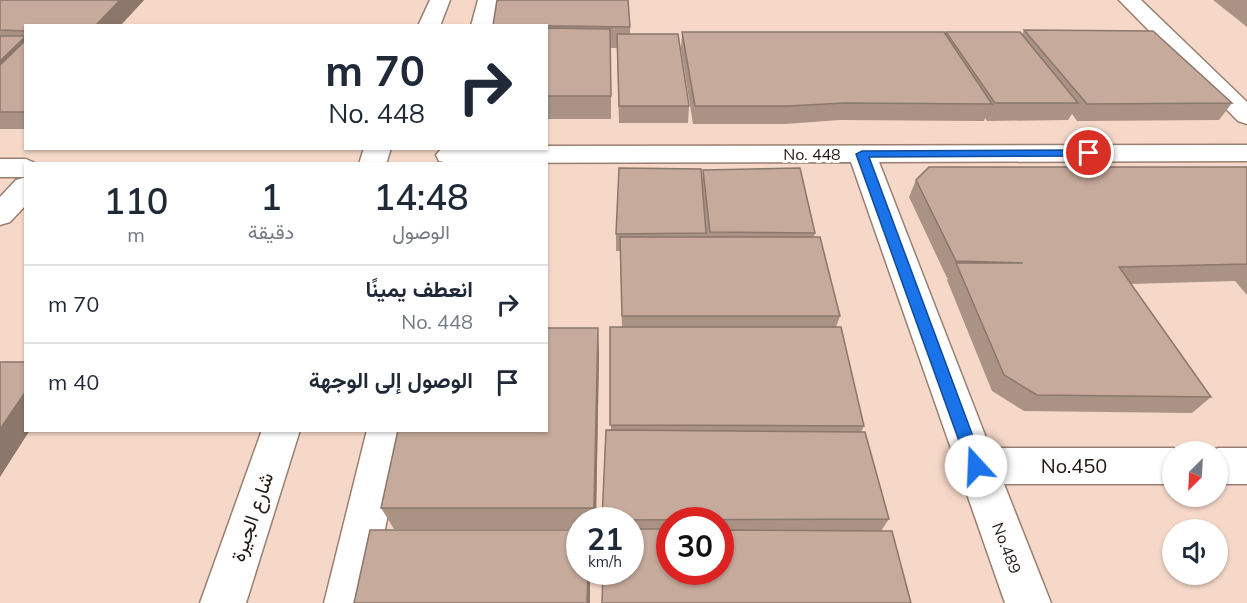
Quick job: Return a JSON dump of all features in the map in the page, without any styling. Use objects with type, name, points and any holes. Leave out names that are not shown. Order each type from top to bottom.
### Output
[{"type":"street","points":[[430,24],[440,0]]},
{"type":"street","points":[[482,24],[488,0]]},
{"type":"street","points":[[1129,0],[1247,116]]},
{"type":"street","name":"No. 448","points":[[449,156],[1247,153]]},
{"type":"street","name":"No.489","points":[[862,154],[1028,603]]},
{"type":"street","points":[[0,168],[24,168]]},
{"type":"street","points":[[0,215],[24,188]]},
{"type":"street","name":"شارع الجيرة","points":[[223,603],[281,432]]},
{"type":"street","points":[[347,603],[386,432]]},
{"type":"street","name":"No.450","points":[[976,466],[1162,466]]},
{"type":"street","points":[[1228,466],[1247,466]]},
{"type":"building","points":[[0,0],[120,0],[97,24],[24,24],[24,31],[0,30]]},
{"type":"building","points":[[497,0],[628,0],[630,27],[493,24]]},
{"type":"building","points":[[548,28],[610,29],[611,96],[548,96]]},
{"type":"building","points":[[1024,30],[1153,31],[1232,103],[1087,104]]},
{"type":"building","points":[[682,32],[944,32],[992,104],[845,103],[788,106],[695,106]]},
{"type":"building","points":[[946,32],[1020,32],[1078,103],[995,103]]},
{"type":"building","points":[[617,34],[678,34],[689,106],[619,106]]},
{"type":"building","points":[[0,36],[24,36],[24,38],[0,61]]},
{"type":"building","points":[[24,42],[24,112],[0,112],[0,65]]},
{"type":"building","points":[[929,167],[1247,167],[1247,264],[1119,267],[1211,397],[1037,395],[1004,375],[956,263],[1023,263],[956,261],[916,180]]},
{"type":"building","points":[[619,168],[701,169],[706,233],[616,234]]},
{"type":"building","points":[[800,168],[815,233],[710,232],[703,170]]},
{"type":"building","points":[[620,237],[820,237],[840,316],[622,316]]},
{"type":"building","points":[[610,327],[841,327],[864,426],[610,425]]},
{"type":"building","points":[[548,328],[598,328],[594,507],[381,508],[398,432],[548,432]]},
{"type":"building","points":[[0,362],[24,362],[24,394],[0,429]]},
{"type":"building","points":[[606,430],[865,432],[889,519],[734,520],[734,507],[656,507],[656,520],[644,520],[644,507],[603,507]]},
{"type":"building","points":[[644,529],[656,529],[656,585],[734,585],[734,530],[892,531],[911,603],[602,603],[603,585],[644,585]]},
{"type":"building","points":[[370,530],[566,530],[566,585],[588,585],[587,603],[354,603]]},
{"type":"route","points":[[976,466],[862,154],[1089,153]]}]
